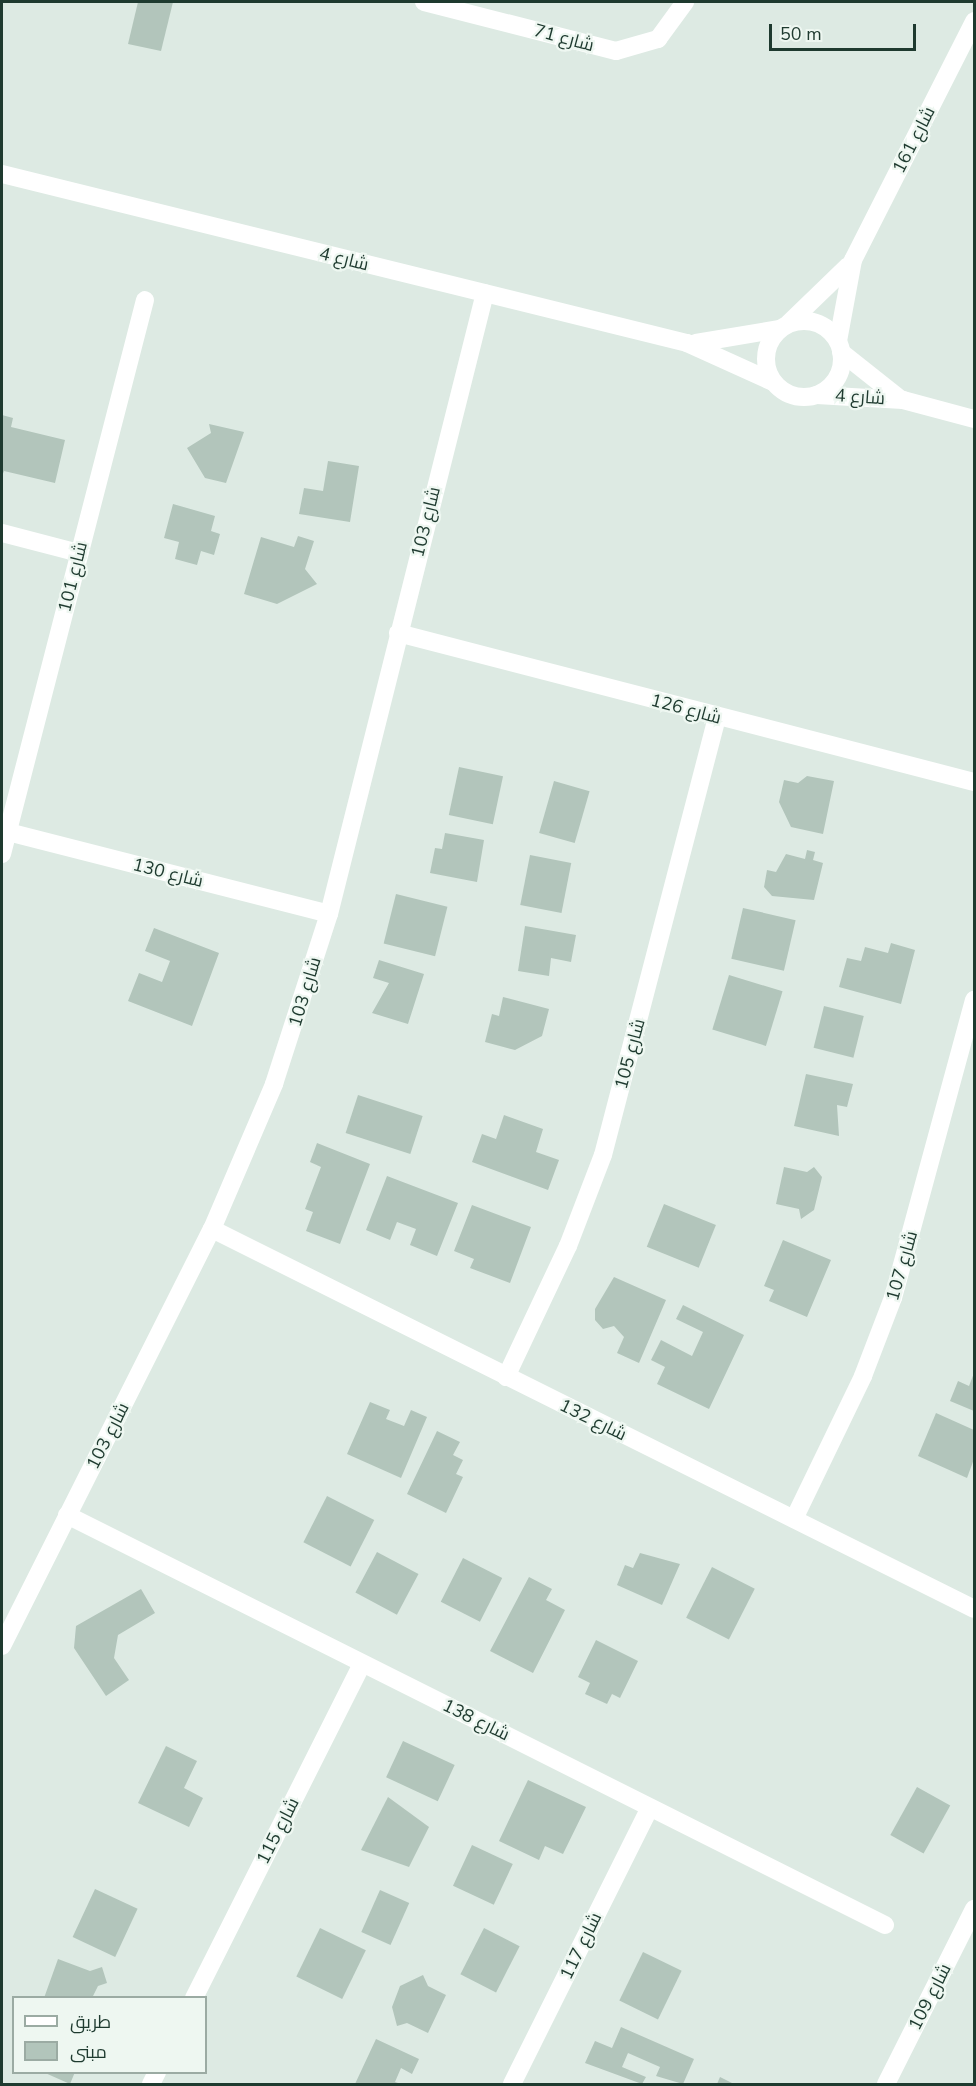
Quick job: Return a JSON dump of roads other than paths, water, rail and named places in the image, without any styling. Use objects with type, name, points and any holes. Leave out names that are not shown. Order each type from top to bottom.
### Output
[{"type":"street","name":"شارع 71","points":[[424,2],[616,51],[658,39],[685,2]]},
{"type":"street","name":"شارع 161","points":[[784,326],[853,260],[968,48],[975,21]]},
{"type":"street","name":"شارع 4","points":[[2,174],[687,343],[773,382]]},
{"type":"street","name":"شارع 161","points":[[839,347],[853,260]]},
{"type":"street","name":"شارع 103","points":[[2,1646],[212,1229],[274,1084],[329,914],[485,293]]},
{"type":"street","name":"شارع 101","points":[[2,854],[145,300]]},
{"type":"street","points":[[812,321],[839,347],[839,373],[817,395],[793,395],[773,382],[765,360],[784,326],[812,321]]},
{"type":"street","name":"شارع 4","points":[[687,343],[784,326]]},
{"type":"street","name":"شارع 4","points":[[839,347],[903,400]]},
{"type":"street","name":"شارع 4","points":[[817,395],[903,400],[975,419]]},
{"type":"street","points":[[2,533],[80,553]]},
{"type":"street","name":"شارع 126","points":[[398,633],[975,782]]},
{"type":"street","name":"شارع 105","points":[[506,1377],[568,1246],[603,1155],[717,717]]},
{"type":"street","name":"شارع 130","points":[[8,832],[329,914]]},
{"type":"street","name":"شارع 107","points":[[794,1519],[863,1376],[893,1298],[975,1000]]},
{"type":"street","name":"شارع 132","points":[[212,1229],[975,1609]]},
{"type":"street","name":"شارع 138","points":[[67,1515],[885,1924]]},
{"type":"street","name":"شارع 115","points":[[195,1996],[362,1664]]},
{"type":"street","name":"شارع 117","points":[[512,2085],[650,1807]]},
{"type":"street","name":"شارع 109","points":[[892,2082],[975,1909]]}]
